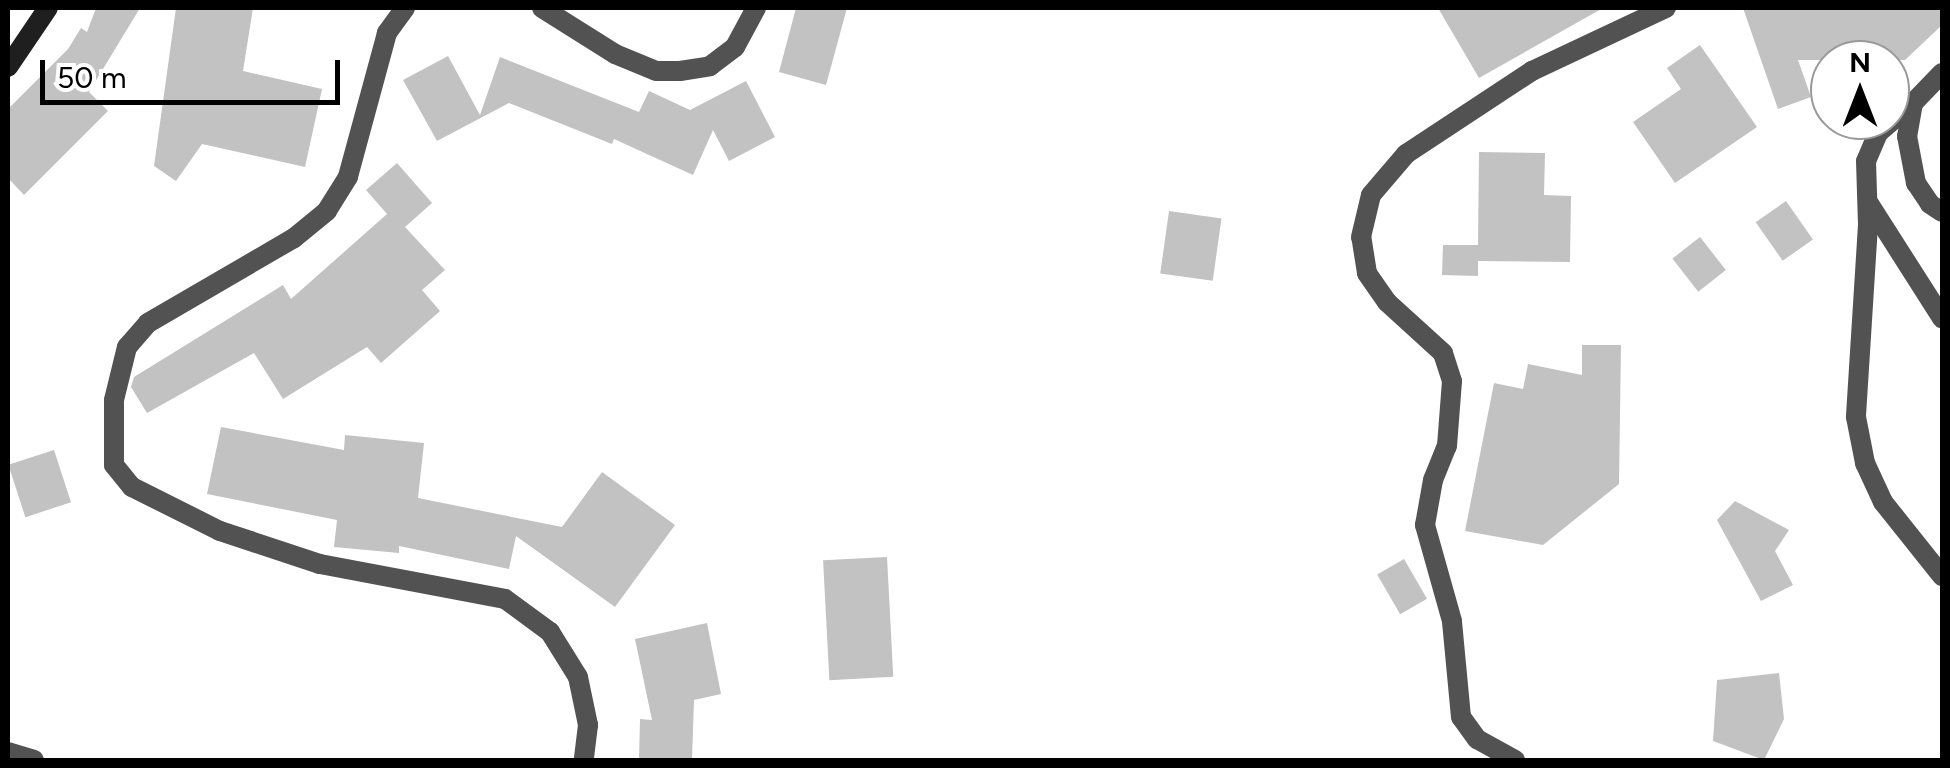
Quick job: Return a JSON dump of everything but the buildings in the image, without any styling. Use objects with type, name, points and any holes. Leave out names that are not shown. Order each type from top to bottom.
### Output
[{"type":"street","points":[[8,67],[48,8]]},
{"type":"street","points":[[405,8],[388,33],[348,177],[327,211],[294,238],[148,324],[127,347],[114,400],[114,466],[132,487],[220,532],[320,564],[505,600],[550,632],[578,677],[588,726],[584,760]]},
{"type":"street","points":[[542,8],[615,54],[656,71],[710,66],[736,47],[756,8]]},
{"type":"street","points":[[1515,760],[1477,739],[1461,717],[1452,621],[1425,526],[1433,480],[1448,446],[1452,382],[1443,353],[1387,302],[1367,274],[1361,237],[1371,195],[1406,154],[1532,71],[1666,8]]},
{"type":"street","points":[[1942,73],[1878,133],[1866,161],[1856,417],[1865,464],[1882,502],[1942,576]]},
{"type":"street","points":[[1913,103],[1906,136],[1909,159],[1916,183],[1930,204],[1942,212]]},
{"type":"street","points":[[1867,201],[1942,318]]},
{"type":"street","points":[[8,752],[34,760]]}]
